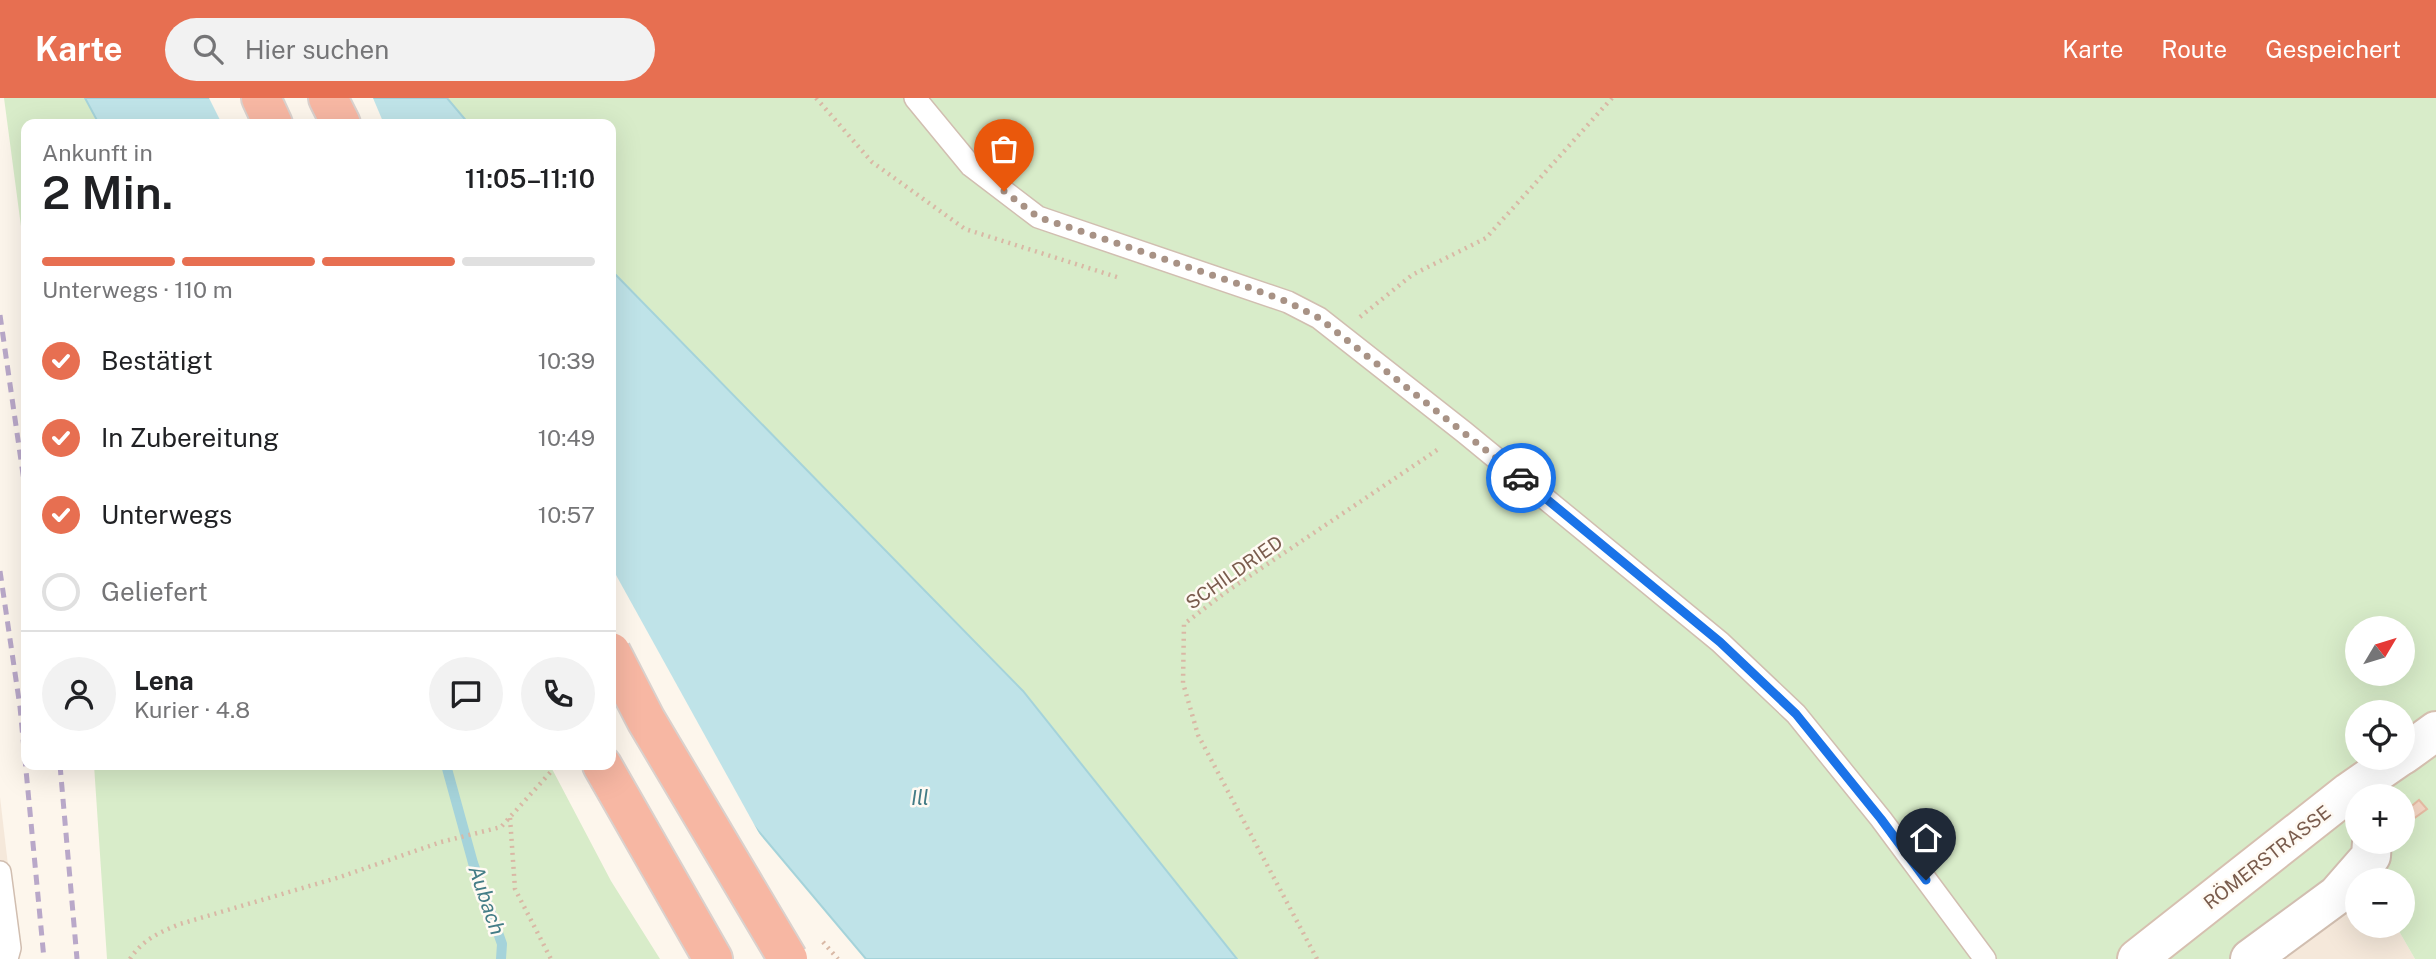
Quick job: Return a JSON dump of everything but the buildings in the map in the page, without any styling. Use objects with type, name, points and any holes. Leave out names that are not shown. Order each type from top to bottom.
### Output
[{"type":"highway","points":[[261,98],[272,119]]},
{"type":"highway","points":[[328,98],[338,119]]},
{"type":"highway","points":[[616,662],[646,720],[788,959]]},
{"type":"highway","points":[[605,770],[713,959]]},
{"type":"main road","points":[[2415,746],[2436,731]]},
{"type":"main road","name":"RÖMERSTRASSE","points":[[2369,784],[2384,770]]},
{"type":"main road","name":"RÖMERSTRASSE","points":[[2137,959],[2345,804]]},
{"type":"main road","points":[[2250,959],[2337,894],[2371,854]]},
{"type":"lane","points":[[915,98],[971,166],[1038,217],[1288,302],[1319,318],[1464,432],[1720,642],[1796,714],[1881,819],[1985,959]]},
{"type":"lane","points":[[0,872],[10,948],[7,959]]},
{"type":"path","points":[[1339,334],[1412,275],[1486,238],[1612,98]]},
{"type":"path","name":"SCHILDRIED","points":[[1317,959],[1198,735],[1183,683],[1184,624],[1226,592],[1464,432]]},
{"type":"path","points":[[130,959],[144,942],[159,932],[180,924],[340,877],[441,842],[501,827],[552,770]]},
{"type":"path","points":[[510,817],[515,890],[551,959]]},
{"type":"shaded area","points":[[0,797],[19,959],[0,959]]},
{"type":"shaded area","points":[[2345,893],[2345,938],[2403,938],[2415,959],[2250,959]]},
{"type":"green space","points":[[4,98],[85,98],[96,119],[21,119],[21,226]]},
{"type":"green space","points":[[447,98],[2436,98],[2436,959],[2415,959],[2403,938],[2415,938],[2415,868],[2345,868],[2345,896],[2250,959],[1237,959],[1023,691],[616,275],[616,119],[465,119]]},
{"type":"green space","points":[[94,770],[553,770],[611,881],[660,959],[107,959]]},
{"type":"water","points":[[85,98],[447,98],[465,119],[96,119]]},
{"type":"water","name":"Ill","points":[[616,275],[1023,691],[1237,959],[866,959],[616,662]]},
{"type":"pier","points":[[209,98],[373,98],[382,119],[220,119]]},
{"type":"pier","points":[[616,575],[765,844],[616,667]]},
{"type":"waterway","name":"Aubach","points":[[447,770],[473,863],[502,944],[501,959]]},
{"type":"railway","points":[[0,315],[21,460]]},
{"type":"railway","points":[[0,571],[21,718]]},
{"type":"railway","points":[[26,770],[44,959]]},
{"type":"railway","points":[[60,770],[77,959]]},
{"type":"way so far","points":[[1004,191],[1038,217],[1242,285],[1288,302],[1319,318],[1521,478]]},
{"type":"route","points":[[1521,478],[1720,642],[1796,714],[1881,819],[1926,880]]}]
